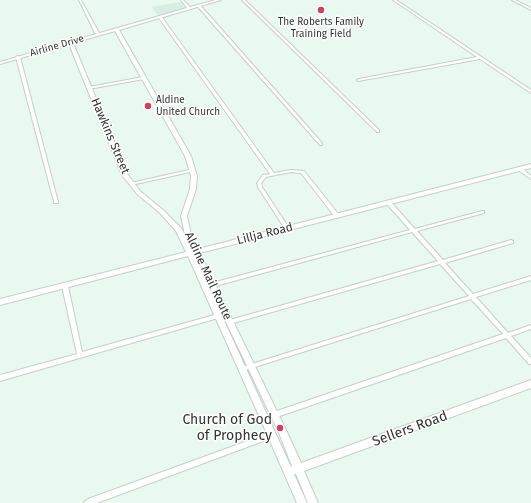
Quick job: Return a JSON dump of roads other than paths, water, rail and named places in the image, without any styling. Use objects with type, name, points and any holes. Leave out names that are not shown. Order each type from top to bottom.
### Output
[{"type":"main road","name":"Airline Drive","points":[[0,62],[219,0]]},
{"type":"main road","name":"Airline Drive","points":[[0,62],[114,30]]},
{"type":"main road","name":"Aldine Mail Route","points":[[114,30],[144,78],[188,156],[193,170],[193,189],[184,216],[184,223],[193,252],[218,316],[274,415],[302,503]]},
{"type":"main road","name":"Hawkins Street","points":[[71,43],[121,166],[131,184],[172,222],[182,236]]},
{"type":"main road","name":"Lillja Road","points":[[0,302],[531,166]]},
{"type":"main road","name":"Aldine Mail Route","points":[[182,236],[212,285],[230,322],[272,435],[313,503]]},
{"type":"main road","name":"Sellers Road","points":[[293,471],[531,384]]},
{"type":"street","points":[[80,0],[97,34]]},
{"type":"street","points":[[182,0],[190,8]]},
{"type":"street","points":[[243,0],[378,131]]},
{"type":"street","points":[[394,0],[531,92]]},
{"type":"street","points":[[513,0],[531,9]]},
{"type":"street","points":[[199,6],[321,144]]},
{"type":"street","points":[[160,17],[272,174]]},
{"type":"street","points":[[18,57],[56,202]]},
{"type":"street","points":[[359,80],[480,58]]},
{"type":"street","points":[[89,88],[144,78]]},
{"type":"street","points":[[520,169],[531,178]]},
{"type":"street","points":[[131,184],[193,170]]},
{"type":"street","points":[[287,228],[259,183],[265,176],[295,171],[304,174],[337,216]]},
{"type":"street","points":[[388,202],[531,362]]},
{"type":"street","points":[[212,285],[482,212]]},
{"type":"street","points":[[230,322],[511,242]]},
{"type":"street","points":[[246,367],[531,278]]},
{"type":"street","points":[[65,286],[80,355]]},
{"type":"street","points":[[0,378],[218,316]]},
{"type":"street","points":[[274,415],[531,327]]},
{"type":"street","points":[[88,503],[272,435]]},
{"type":"place","name":"The Roberts Family Training Field","points":[[321,10]]},
{"type":"place","name":"Aldine United Church","points":[[148,106]]},
{"type":"place","name":"Church of God of Prophecy","points":[[280,428]]}]
